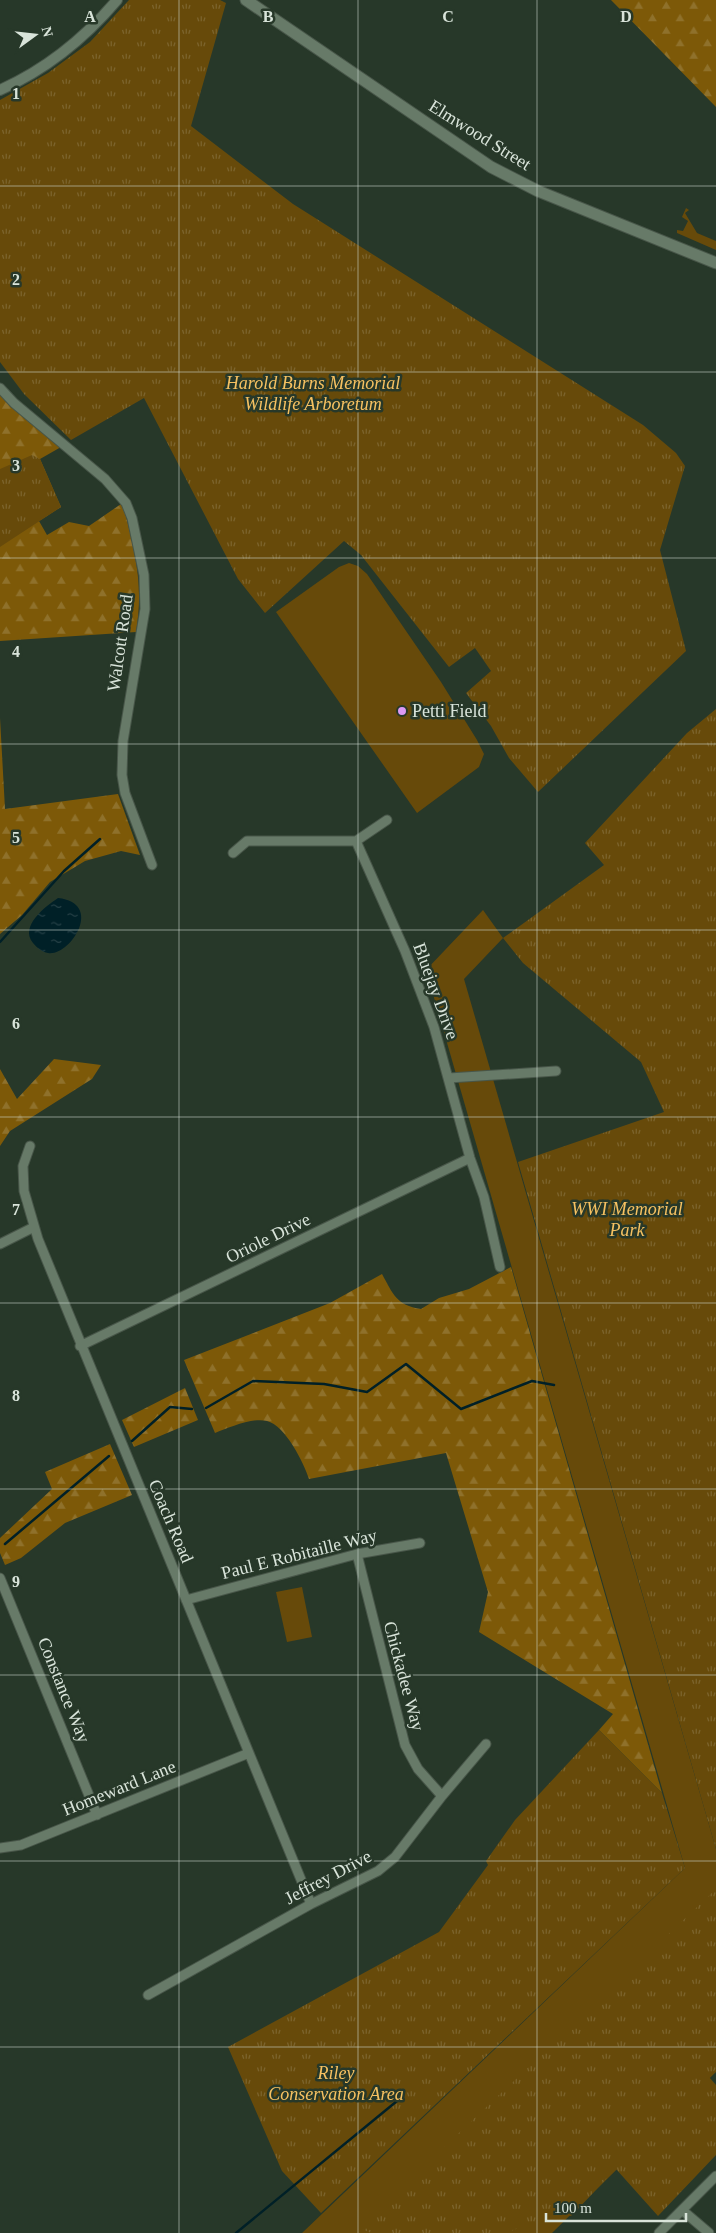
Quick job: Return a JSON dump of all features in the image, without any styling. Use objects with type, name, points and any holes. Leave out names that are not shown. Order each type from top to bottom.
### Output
[{"type":"main road","name":"Elmwood Street","points":[[246,0],[491,166],[538,191],[716,263]]},
{"type":"street","points":[[0,90],[53,62],[83,36],[117,0]]},
{"type":"street","name":"Walcott Road","points":[[0,388],[14,403],[105,479],[126,503],[132,518],[144,575],[145,610],[123,741],[122,775],[125,793],[152,865]]},
{"type":"street","points":[[233,853],[248,841],[356,841],[387,820]]},
{"type":"street","name":"Bluejay Drive","points":[[356,841],[406,951],[434,1026],[470,1158],[484,1197],[500,1267]]},
{"type":"street","points":[[448,1078],[556,1070]]},
{"type":"street","name":"Coach Road","points":[[30,1146],[23,1166],[24,1190],[34,1227],[80,1346],[311,1904]]},
{"type":"street","name":"Oriole Drive","points":[[80,1346],[470,1158]]},
{"type":"street","points":[[0,1244],[34,1227]]},
{"type":"street","name":"Paul E Robitaille Way","points":[[186,1600],[357,1554],[420,1543]]},
{"type":"street","name":"Chickadee Way","points":[[357,1554],[405,1745],[418,1769],[442,1796]]},
{"type":"street","name":"Constance Way","points":[[0,1578],[97,1815]]},
{"type":"street","name":"Jeffrey Drive","points":[[148,1995],[311,1904],[378,1870],[395,1857],[442,1796],[486,1744]]},
{"type":"street","name":"Homeward Lane","points":[[0,1848],[21,1845],[249,1753]]},
{"type":"street","points":[[659,2233],[716,2176]]},
{"type":"street","points":[[682,2210],[709,2233]]},
{"type":"green space","name":"Harold Burns Memorial Wildlife Arboretum","points":[[129,0],[220,0],[226,3],[191,126],[293,204],[643,425],[676,453],[685,466],[660,550],[686,651],[538,792],[509,758],[491,726],[466,693],[491,671],[475,648],[449,667],[361,555],[344,541],[265,613],[238,579],[144,398],[71,440],[24,394],[0,362],[0,100],[48,73],[90,42]]},
{"type":"green space","points":[[611,0],[716,0],[716,107]]},
{"type":"green space","points":[[686,208],[689,210],[685,213],[697,233],[716,241],[716,250],[677,233],[677,230],[683,231],[688,221],[682,217]]},
{"type":"green space","points":[[0,395],[61,447],[40,459],[61,507],[39,521],[47,535],[69,522],[89,526],[121,504],[124,508],[135,555],[139,584],[136,632],[0,641]]},
{"type":"green space","points":[[32,455],[40,459],[61,507],[0,547],[0,469]]},
{"type":"green space","name":"Petti Field","points":[[349,563],[358,566],[367,574],[441,682],[484,754],[479,767],[417,813],[276,612],[339,567]]},
{"type":"green space","name":"WWI Memorial Park","points":[[716,709],[716,1849],[518,1162],[664,1112],[641,1062],[523,963],[503,938],[604,865],[585,843],[687,733]]},
{"type":"green space","points":[[0,718],[5,809],[118,794],[140,855],[121,851],[85,861],[50,882],[22,915],[0,934]]},
{"type":"green space","points":[[483,910],[503,938],[464,979],[716,1849],[716,2072],[552,2233],[302,2233],[685,1868],[426,970]]},
{"type":"green space","points":[[54,1059],[101,1065],[92,1079],[10,1131],[0,1146],[0,1069],[17,1099]]},
{"type":"green space","points":[[511,1267],[662,1793],[599,1730],[613,1714],[479,1632],[488,1592],[446,1453],[309,1479],[293,1446],[274,1424],[255,1420],[215,1433],[184,1360],[330,1303],[382,1274],[396,1298],[406,1305],[421,1309],[439,1298],[469,1289]]},
{"type":"green space","points":[[185,1388],[198,1420],[134,1447],[122,1420]]},
{"type":"green space","points":[[110,1444],[132,1495],[65,1523],[21,1558],[5,1565],[0,1553],[0,1538],[52,1489],[45,1472]]},
{"type":"green space","points":[[302,1587],[312,1637],[287,1642],[276,1592]]},
{"type":"green space","name":"Riley Conservation Area","points":[[599,1730],[662,1793],[685,1868],[321,2213],[282,2171],[228,2047],[439,1932],[488,1865],[486,1861],[515,1820]]},
{"type":"green space","points":[[716,1889],[716,2069],[709,2077],[716,2085],[716,2155],[658,2216],[616,2169],[571,2216],[560,2213],[505,2233],[371,2233],[359,2228]]},
{"type":"water","points":[[58,898],[72,902],[79,909],[81,919],[79,929],[73,939],[57,952],[48,953],[33,943],[29,930],[41,911]]},
{"type":"waterway","points":[[0,942],[64,871],[100,839]]},
{"type":"waterway","points":[[206,1408],[253,1381],[324,1384],[367,1392],[406,1364],[461,1409],[532,1381],[554,1385]]},
{"type":"waterway","points":[[132,1441],[170,1407],[192,1409]]},
{"type":"waterway","points":[[5,1544],[109,1456]]},
{"type":"waterway","points":[[236,2233],[397,2101]]},
{"type":"place","name":"Petti Field","points":[[402,711]]}]
